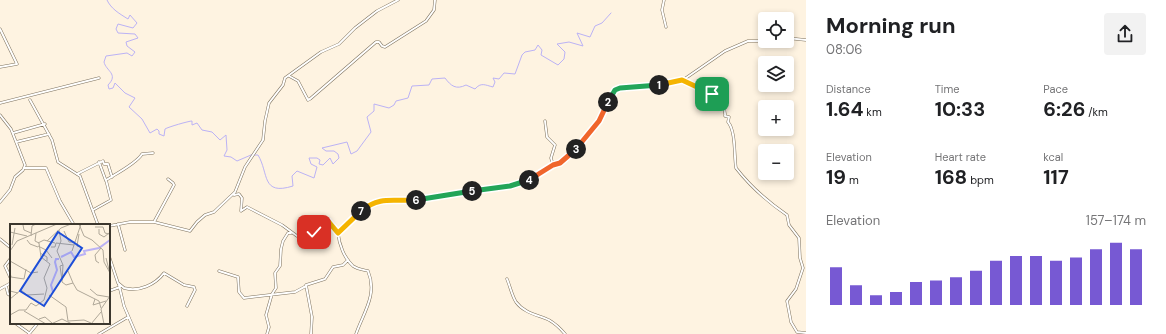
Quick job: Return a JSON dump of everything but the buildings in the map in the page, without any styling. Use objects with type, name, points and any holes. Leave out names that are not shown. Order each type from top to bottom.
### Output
[{"type":"street","points":[[233,195],[245,167],[262,140],[269,103],[283,85],[285,78],[321,52],[339,44],[355,28],[377,10],[398,0]]},
{"type":"street","points":[[289,76],[298,81],[304,95],[308,100],[310,100],[376,42],[379,42],[385,47],[426,21],[434,10],[435,0]]},
{"type":"street","points":[[664,0],[662,10],[666,27]]},
{"type":"street","points":[[0,29],[17,64],[0,67]]},
{"type":"street","points":[[794,39],[806,40]]},
{"type":"street","points":[[338,233],[358,213],[376,202],[390,199],[402,201],[427,200],[510,186],[533,179],[553,165],[560,163],[576,151],[590,134],[615,90],[620,88],[653,86],[682,80],[725,51],[748,41],[758,41]]},
{"type":"street","points":[[0,103],[99,78]]},
{"type":"street","points":[[682,80],[709,92],[719,101],[726,111],[726,117],[729,118],[728,122],[732,127],[736,153],[736,168],[765,199],[787,215],[789,225],[798,236],[803,268],[796,289],[787,299],[787,305],[795,331],[801,334],[806,333]]},
{"type":"street","points":[[30,100],[45,124],[57,161],[77,174],[82,181],[98,224]]},
{"type":"street","points":[[0,115],[13,133],[25,168]]},
{"type":"street","points":[[545,121],[547,137],[555,145],[551,158],[553,165]]},
{"type":"street","points":[[13,133],[45,124]]},
{"type":"street","points":[[16,142],[49,134]]},
{"type":"street","points":[[106,181],[137,160],[142,154],[153,153]]},
{"type":"street","points":[[77,174],[103,161],[104,164],[108,165],[112,177]]},
{"type":"street","points":[[93,210],[111,200],[99,162]]},
{"type":"street","points":[[0,202],[10,190],[17,174],[25,168],[46,168],[60,201],[73,224]]},
{"type":"street","points":[[154,222],[174,185],[168,179]]},
{"type":"street","points":[[110,226],[154,222],[189,232],[196,222],[205,215],[214,212],[222,203],[233,195],[239,194],[242,198],[241,211],[247,207],[299,237],[310,236],[314,232],[314,229],[328,221],[338,233],[342,251],[348,260],[353,266],[367,270],[370,275],[371,300],[356,334]]},
{"type":"street","points":[[118,224],[125,250]]},
{"type":"street","points":[[267,334],[269,327],[266,315],[272,294],[276,288],[275,273],[281,264],[283,241],[288,233],[287,229]]},
{"type":"street","points":[[0,239],[10,247]]},
{"type":"street","points":[[10,259],[5,266],[10,278]]},
{"type":"street","points":[[110,259],[120,287],[128,317],[136,334]]},
{"type":"street","points":[[219,271],[238,277],[239,292],[244,298],[296,292],[306,286],[325,279],[333,267],[343,264],[348,260]]},
{"type":"street","points":[[110,291],[120,287],[132,289],[142,288],[157,282],[164,273],[195,288],[187,306]]},
{"type":"street","points":[[507,279],[517,303],[534,314],[557,325],[565,334]]},
{"type":"street","points":[[0,290],[10,284]]},
{"type":"street","points":[[6,286],[8,294],[10,295]]},
{"type":"street","points":[[306,286],[312,317],[311,334]]},
{"type":"street","points":[[100,334],[128,317]]},
{"type":"street","points":[[17,324],[29,334],[37,324]]},
{"type":"waterway","points":[[107,0],[116,11],[128,19],[130,15],[137,23],[133,28],[118,24],[116,29],[118,33],[135,34],[138,38],[126,42],[127,46],[135,52],[132,56],[127,53],[106,56],[104,62],[112,75],[111,81],[108,85],[109,89],[113,88],[115,83],[125,93],[135,98],[129,107],[142,119],[150,133],[157,129],[159,134],[164,136],[165,129],[192,121],[192,125],[197,123],[202,130],[212,132],[220,140],[226,135],[227,150],[224,156],[231,157],[237,161],[251,155],[258,155],[268,181],[276,188],[293,186],[292,176],[297,171],[314,178],[317,167],[311,164],[309,158],[317,158],[320,160],[319,164],[323,165],[330,158],[333,164],[339,158],[338,154],[334,151],[326,151],[322,148],[347,142],[351,154],[357,151],[371,132],[367,117],[374,111],[374,104],[389,108],[394,105],[396,101],[408,98],[412,86],[429,85],[432,79],[445,78],[449,83],[457,87],[466,85],[475,89],[479,85],[493,87],[495,82],[493,78],[499,79],[504,73],[515,74],[522,55],[525,52],[535,50],[538,45],[542,50],[541,55],[558,65],[564,59],[565,52],[557,44],[569,42],[583,46],[577,33],[590,37],[595,26],[602,23],[611,13]]},
{"type":"route","points":[[314,232],[314,229],[328,221],[338,233],[339,230],[346,226],[365,207],[379,201],[390,199],[402,201],[427,200],[510,186],[533,179],[553,165],[560,163],[576,151],[599,121],[615,90],[620,88],[653,86],[682,80],[689,81],[712,94]]}]
